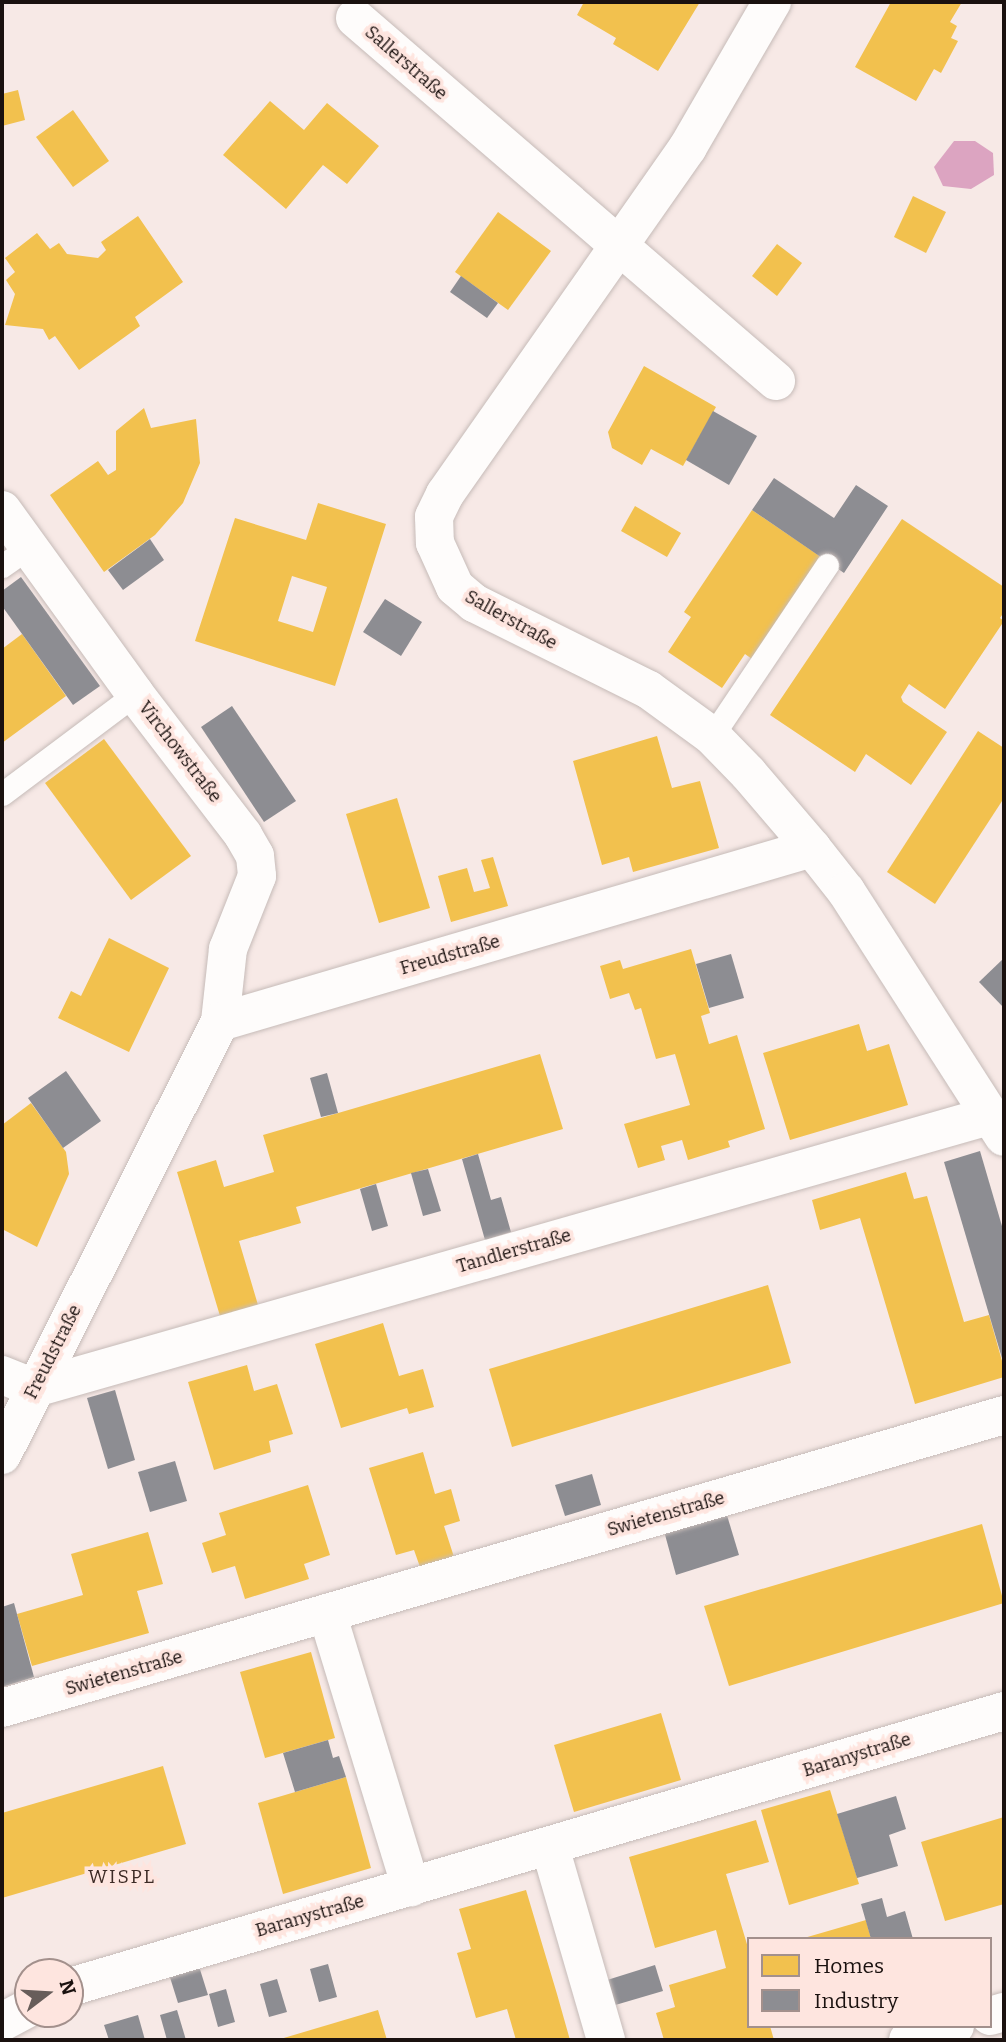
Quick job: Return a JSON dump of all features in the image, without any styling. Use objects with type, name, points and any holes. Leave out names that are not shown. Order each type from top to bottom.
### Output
[{"type":"street","name":"Sallerstraße","points":[[772,2],[688,146],[446,494],[434,517],[435,543],[455,586],[474,603],[649,690],[712,736],[748,773],[812,848]]},
{"type":"street","name":"Sallerstraße","points":[[355,18],[775,381]]},
{"type":"street","name":"Virchowstraße","points":[[2,510],[15,557],[135,694],[236,825],[255,856],[257,876],[229,949],[220,1023]]},
{"type":"street","name":"Freudstraße","points":[[2,1455],[18,1381],[220,1023],[812,848]]},
{"type":"street","points":[[812,848],[846,891],[998,1126]]},
{"type":"street","name":"Tandlerstraße","points":[[18,1381],[998,1126]]},
{"type":"street","name":"Swietenstraße","points":[[2,1708],[1004,1415]]},
{"type":"street","points":[[327,1613],[411,1886]]},
{"type":"street","name":"Baranystraße","points":[[84,1983],[1004,1711]]},
{"type":"street","points":[[550,1847],[606,2040]]},
{"type":"street","points":[[908,2040],[948,2028]]},
{"type":"lane","points":[[712,736],[827,565]]},
{"type":"lane","points":[[2,794],[135,694]]},
{"type":"shaded area","points":[[954,141],[975,141],[993,153],[994,175],[971,189],[943,186],[934,167]]},
{"type":"building: Homes","points":[[584,2],[700,2],[658,71],[613,44],[616,38],[577,15]]},
{"type":"building: Homes","points":[[891,2],[962,2],[950,22],[957,26],[951,38],[958,41],[941,73],[934,69],[916,101],[855,67]]},
{"type":"building: Homes","points":[[18,90],[25,120],[2,126],[2,94]]},
{"type":"building: Homes","points":[[270,101],[304,130],[327,103],[379,146],[347,184],[323,165],[286,209],[223,155]]},
{"type":"building: Homes","points":[[73,110],[109,161],[73,187],[36,137]]},
{"type":"building: Homes","points":[[913,196],[946,212],[926,253],[894,237]]},
{"type":"building: Homes","points":[[498,212],[551,251],[508,310],[455,272]]},
{"type":"building: Homes","points":[[138,216],[183,282],[135,317],[140,326],[79,370],[55,336],[49,340],[43,329],[5,325],[15,294],[6,280],[15,272],[5,258],[37,233],[50,249],[59,243],[67,254],[98,258],[106,250],[101,242]]},
{"type":"building: Homes","points":[[777,244],[802,263],[777,296],[752,276]]},
{"type":"building: Homes","points":[[644,366],[716,407],[683,466],[651,449],[642,465],[612,448],[608,432]]},
{"type":"building: Homes","points":[[144,408],[151,428],[196,419],[200,463],[183,503],[155,535],[104,572],[50,495],[98,461],[108,475],[116,470],[116,431]]},
{"type":"building: Homes","points":[[318,503],[386,524],[335,686],[195,641],[235,518],[306,540]],"holes":[[[292,576],[327,587],[313,632],[278,621]]]},
{"type":"building: Homes","points":[[635,506],[681,533],[667,557],[621,531]]},
{"type":"building: Homes","points":[[752,510],[821,557],[752,659],[745,654],[722,688],[668,652],[691,617],[684,612]]},
{"type":"building: Homes","points":[[902,519],[1004,587],[1004,612],[1000,618],[1004,621],[945,709],[909,684],[901,697],[903,702],[947,732],[911,785],[866,754],[855,772],[770,715]]},
{"type":"building: Homes","points":[[22,634],[66,696],[2,743],[2,649]]},
{"type":"building: Homes","points":[[978,731],[1004,748],[1004,798],[935,904],[887,872]]},
{"type":"building: Homes","points":[[657,736],[672,788],[700,781],[719,848],[633,872],[629,857],[602,865],[573,761]]},
{"type":"building: Homes","points":[[104,739],[191,856],[131,900],[45,783]]},
{"type":"building: Homes","points":[[397,798],[430,908],[379,923],[346,814]]},
{"type":"building: Homes","points":[[493,857],[508,906],[451,922],[438,876],[467,868],[474,892],[490,888],[481,860]]},
{"type":"building: Homes","points":[[109,938],[169,968],[129,1052],[58,1018],[71,991],[81,996]]},
{"type":"building: Homes","points":[[691,949],[710,1013],[701,1016],[709,1044],[737,1035],[765,1129],[728,1141],[730,1147],[688,1160],[682,1140],[661,1146],[665,1160],[638,1168],[624,1124],[690,1105],[675,1054],[656,1059],[641,1008],[635,1010],[629,993],[610,999],[600,966],[620,960],[623,969]]},
{"type":"building: Homes","points":[[859,1024],[867,1051],[889,1044],[908,1105],[790,1140],[763,1053]]},
{"type":"building: Homes","points":[[540,1054],[563,1129],[296,1207],[301,1223],[239,1241],[261,1315],[223,1326],[177,1172],[216,1160],[224,1187],[274,1172],[263,1135]]},
{"type":"building: Homes","points":[[31,1103],[66,1152],[69,1174],[37,1247],[2,1229],[2,1125]]},
{"type":"building: Homes","points":[[906,1172],[914,1199],[927,1196],[964,1322],[989,1315],[1004,1368],[1004,1377],[915,1404],[860,1218],[820,1230],[812,1200]]},
{"type":"building: Homes","points":[[768,1285],[791,1363],[512,1447],[489,1369]]},
{"type":"building: Homes","points":[[383,1323],[399,1376],[423,1369],[434,1407],[409,1414],[407,1408],[341,1428],[315,1344]]},
{"type":"building: Homes","points":[[247,1365],[254,1391],[277,1384],[293,1434],[269,1441],[271,1452],[214,1470],[188,1382]]},
{"type":"building: Homes","points":[[423,1452],[435,1494],[451,1489],[460,1521],[444,1526],[454,1557],[420,1567],[414,1550],[396,1555],[369,1468]]},
{"type":"building: Homes","points":[[308,1485],[330,1555],[304,1564],[309,1579],[245,1599],[235,1566],[212,1573],[202,1543],[226,1535],[219,1513]]},
{"type":"building: Homes","points":[[982,1524],[1004,1603],[729,1686],[704,1606]]},
{"type":"building: Homes","points":[[148,1532],[163,1584],[137,1591],[149,1633],[32,1666],[17,1614],[83,1595],[71,1554]]},
{"type":"building: Homes","points":[[311,1652],[335,1738],[265,1758],[240,1672]]},
{"type":"building: Homes","points":[[661,1713],[681,1780],[574,1812],[554,1745]]},
{"type":"building: Homes","points":[[163,1766],[186,1844],[2,1898],[2,1813]]},
{"type":"building: Homes","points":[[346,1777],[371,1868],[283,1894],[258,1803]]},
{"type":"building: Homes","points":[[830,1790],[859,1884],[789,1905],[761,1810]]},
{"type":"building: Homes","points":[[1004,1817],[1004,1904],[945,1921],[921,1842]]},
{"type":"building: Homes","points":[[756,1820],[769,1862],[726,1874],[747,1944],[747,2028],[771,2028],[774,2040],[664,2040],[656,2013],[675,2007],[669,1985],[726,1968],[716,1930],[655,1948],[629,1857]]},
{"type":"building: Homes","points":[[526,1890],[570,2040],[516,2040],[507,2009],[476,2018],[457,1953],[471,1949],[459,1909]]},
{"type":"building: Homes","points":[[866,1920],[870,1937],[807,1937]]},
{"type":"building: Homes","points":[[378,2010],[387,2040],[277,2040]]},
{"type":"building: Industry","points":[[461,276],[498,303],[487,318],[450,292]]},
{"type":"building: Industry","points":[[713,411],[757,436],[729,485],[686,460]]},
{"type":"building: Industry","points":[[774,478],[834,518],[856,485],[888,506],[844,573],[752,510]]},
{"type":"building: Industry","points":[[150,539],[164,560],[123,590],[108,570]]},
{"type":"building: Industry","points":[[21,577],[100,686],[73,705],[2,606],[2,591]]},
{"type":"building: Industry","points":[[385,599],[422,622],[401,656],[363,632]]},
{"type":"building: Industry","points":[[232,706],[296,801],[264,822],[201,727]]},
{"type":"building: Industry","points":[[731,954],[744,998],[709,1008],[696,964]]},
{"type":"building: Industry","points":[[1004,958],[1004,1008],[979,982]]},
{"type":"building: Industry","points":[[66,1071],[101,1121],[63,1148],[28,1098]]},
{"type":"building: Industry","points":[[327,1073],[338,1113],[321,1117],[310,1078]]},
{"type":"building: Industry","points":[[980,1151],[1004,1233],[1004,1365],[944,1162]]},
{"type":"building: Industry","points":[[478,1154],[491,1200],[501,1197],[511,1232],[485,1240],[462,1159]]},
{"type":"building: Industry","points":[[428,1169],[441,1211],[423,1216],[411,1173]]},
{"type":"building: Industry","points":[[376,1184],[388,1226],[372,1231],[360,1189]]},
{"type":"building: Industry","points":[[115,1390],[135,1460],[108,1469],[87,1398]]},
{"type":"building: Industry","points":[[175,1461],[187,1501],[150,1512],[138,1472]]},
{"type":"building: Industry","points":[[592,1474],[601,1505],[565,1516],[555,1485]]},
{"type":"building: Industry","points":[[726,1512],[739,1555],[676,1575],[664,1531]]},
{"type":"building: Industry","points":[[14,1603],[34,1677],[2,1687],[2,1607]]},
{"type":"building: Industry","points":[[328,1740],[333,1758],[339,1756],[346,1777],[295,1792],[283,1753]]},
{"type":"building: Industry","points":[[896,1796],[906,1829],[889,1835],[898,1866],[857,1878],[837,1814]]},
{"type":"building: Industry","points":[[882,1898],[887,1917],[905,1911],[912,1937],[870,1937],[861,1904]]},
{"type":"building: Industry","points":[[198,1963],[208,1995],[178,2003],[168,1971]]},
{"type":"building: Industry","points":[[328,1964],[337,1997],[319,2002],[310,1969]]},
{"type":"building: Industry","points":[[655,1965],[663,1991],[612,2006],[604,1981]]},
{"type":"building: Industry","points":[[277,1979],[287,2012],[269,2017],[260,1984]]},
{"type":"building: Industry","points":[[226,1989],[235,2022],[218,2027],[209,1994]]},
{"type":"building: Industry","points":[[177,2010],[186,2040],[167,2040],[160,2015]]},
{"type":"building: Industry","points":[[138,2015],[145,2040],[109,2040],[104,2025]]},
{"type":"district","name":"WISPL","points":[[122,1877]]}]
